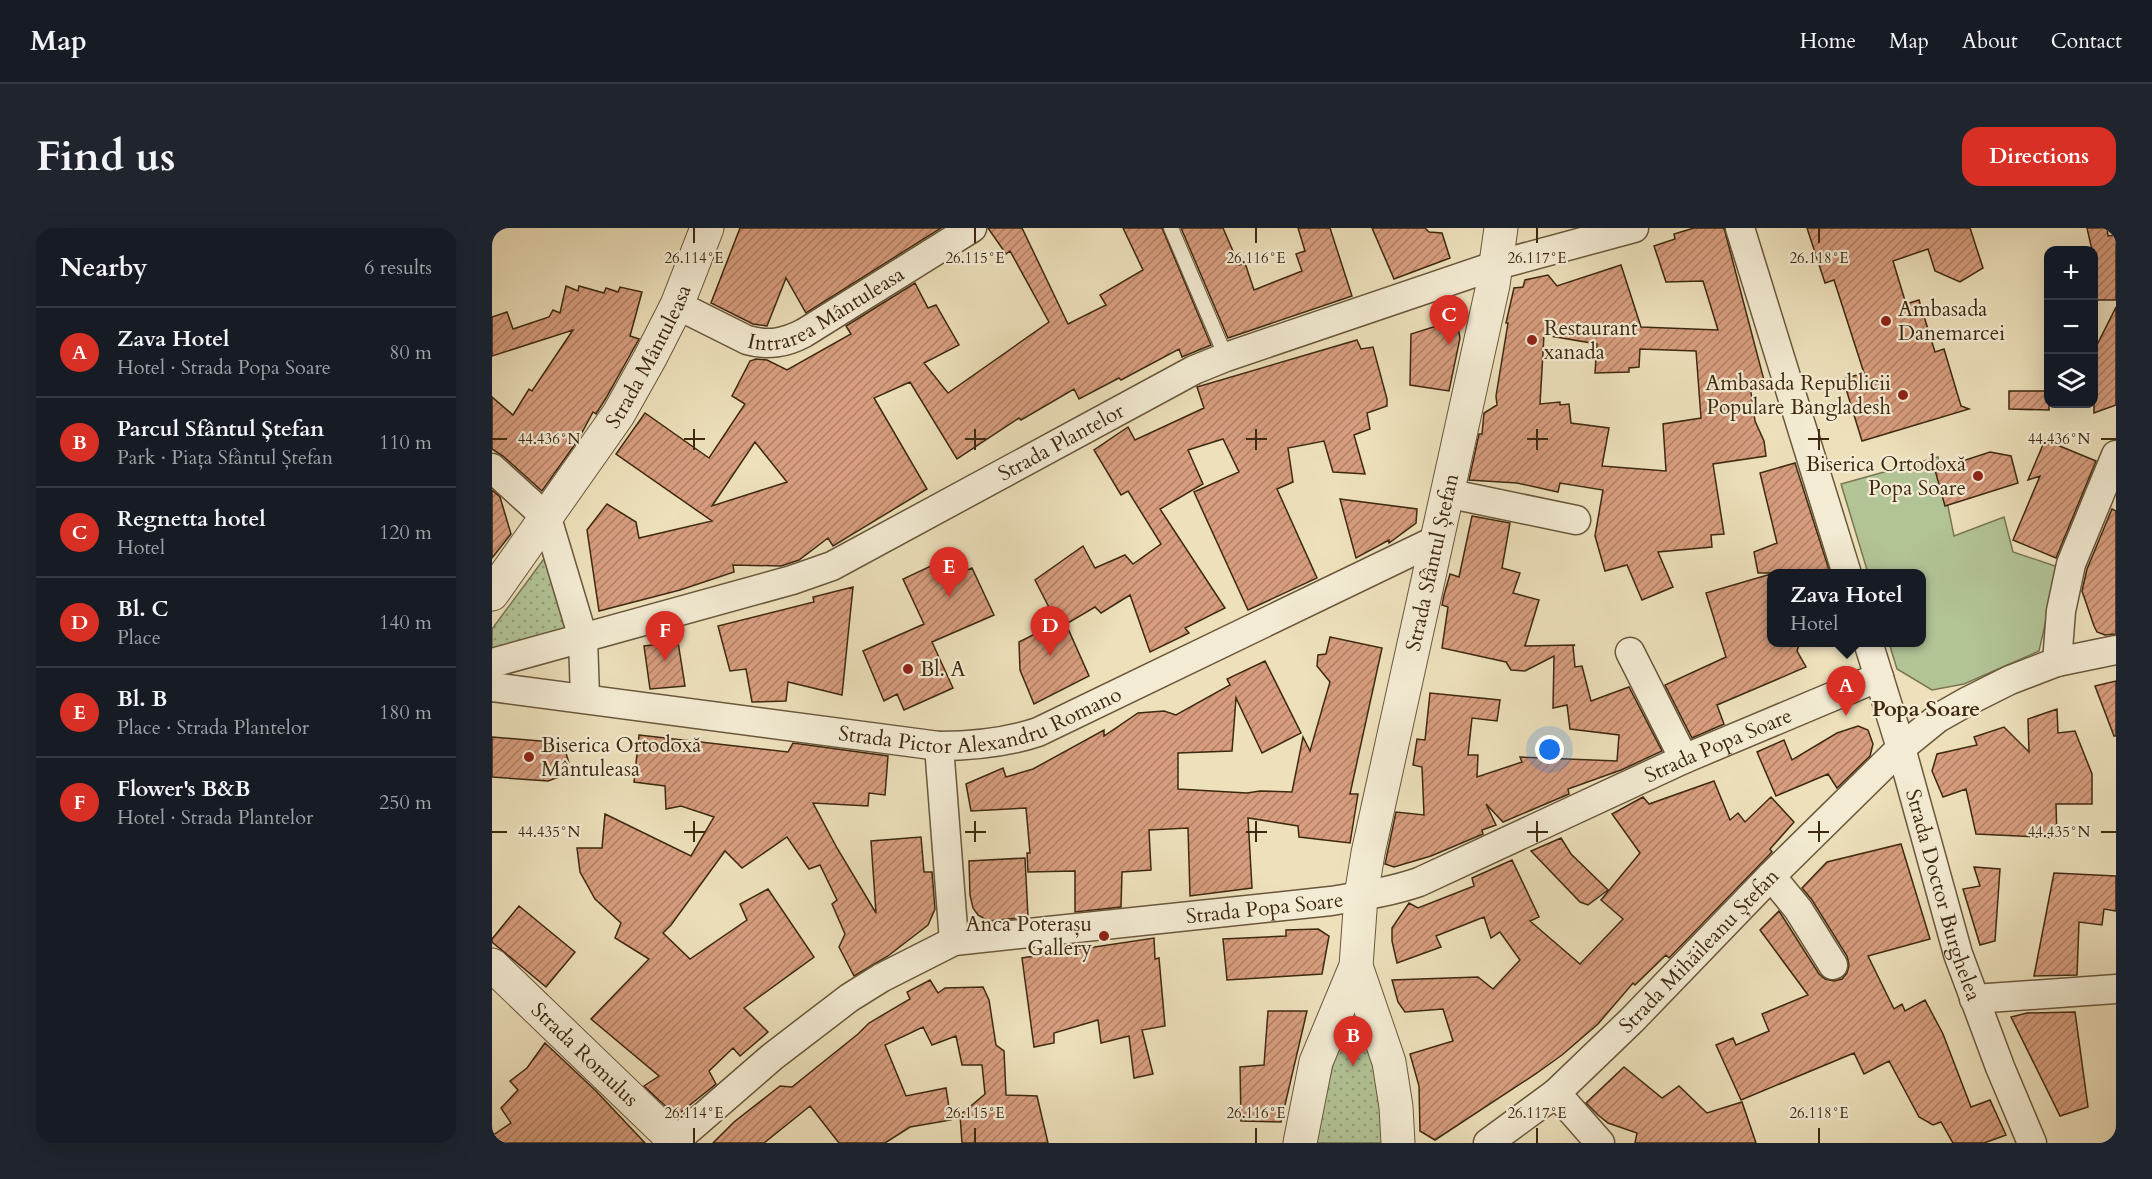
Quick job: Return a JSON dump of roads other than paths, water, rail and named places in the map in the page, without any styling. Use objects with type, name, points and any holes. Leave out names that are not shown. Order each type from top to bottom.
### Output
[{"type":"street","name":"Strada Mântuleasa","points":[[492,594],[618,415],[677,305],[707,228]]},
{"type":"street","name":"Intrarea Mântuleasa","points":[[677,305],[759,344],[789,341],[972,228]]},
{"type":"street","name":"Strada Sfântul Ștefan","points":[[1356,966],[1361,896],[1372,833],[1497,265],[1501,228]]},
{"type":"street","name":"Strada Plantelor","points":[[492,663],[792,580],[832,566],[1194,370],[1497,265],[1634,228]]},
{"type":"street","points":[[1740,228],[1846,569]]},
{"type":"street","points":[[2058,663],[2061,611],[2071,564],[2116,455]]},
{"type":"street","points":[[492,468],[547,518],[583,638],[585,698]]},
{"type":"street","points":[[1446,493],[1576,520]]},
{"type":"street","name":"Strada Pictor Alexandru Romano","points":[[492,687],[939,746],[1012,741],[1038,732],[1436,540]]},
{"type":"street","name":"Strada Doctor Burghelea","points":[[1870,647],[1901,748],[1944,907],[1974,999],[2032,1143]]},
{"type":"street","points":[[1901,748],[1938,718],[1968,700],[2010,680],[2058,663],[2116,651]]},
{"type":"street","points":[[1630,652],[1684,759]]},
{"type":"street","name":"Strada Popa Soare","points":[[675,1142],[772,1057],[849,998],[881,978],[954,941],[1386,892],[1419,882],[1684,759],[1879,677]]},
{"type":"street","points":[[939,746],[954,941]]},
{"type":"street","name":"Strada Mihăileanu Ștefan","points":[[1488,1143],[1556,1092],[1632,1020],[1771,876],[1901,748]]},
{"type":"street","points":[[1771,876],[1798,909],[1833,965]]},
{"type":"street","name":"Strada Romulus","points":[[492,965],[675,1142]]},
{"type":"street","points":[[1356,966],[1389,1062],[1396,1107],[1398,1143]]},
{"type":"street","points":[[1300,1143],[1316,1062],[1356,966]]},
{"type":"street","points":[[1974,999],[2116,989]]},
{"type":"street","points":[[1323,1041],[1338,1029],[1352,1024],[1374,1029],[1382,1039]]},
{"type":"street","points":[[1556,1092],[1600,1143]]},
{"type":"lane","points":[[1171,228],[1227,357]]},
{"type":"place","name":"Ambasada Danemarcei","points":[[1886,321]]},
{"type":"place","name":"Restaurant xanada","points":[[1532,340]]},
{"type":"place","name":"Regnetta hotel","points":[[1449,345]]},
{"type":"place","name":"Ambasada Republicii Populare Bangladesh","points":[[1903,395]]},
{"type":"place","name":"Biserica Ortodoxă Popa Soare","points":[[1978,476]]},
{"type":"place","name":"Bl. B","points":[[949,597]]},
{"type":"place","name":"Bl. C","points":[[1050,656]]},
{"type":"place","name":"Flower's B&B","points":[[665,661]]},
{"type":"place","name":"Bl. A","points":[[908,669]]},
{"type":"place","name":"Zava Hotel","points":[[1846,716]]},
{"type":"place","name":"Biserica Ortodoxă Mântuleasa","points":[[529,757]]},
{"type":"place","name":"Anca Poterașu Gallery","points":[[1104,936]]},
{"type":"place","name":"Parcul Sfântul Ștefan","points":[[1353,1066]]},
{"type":"district","name":"Popa Soare","points":[[1926,708]]}]
